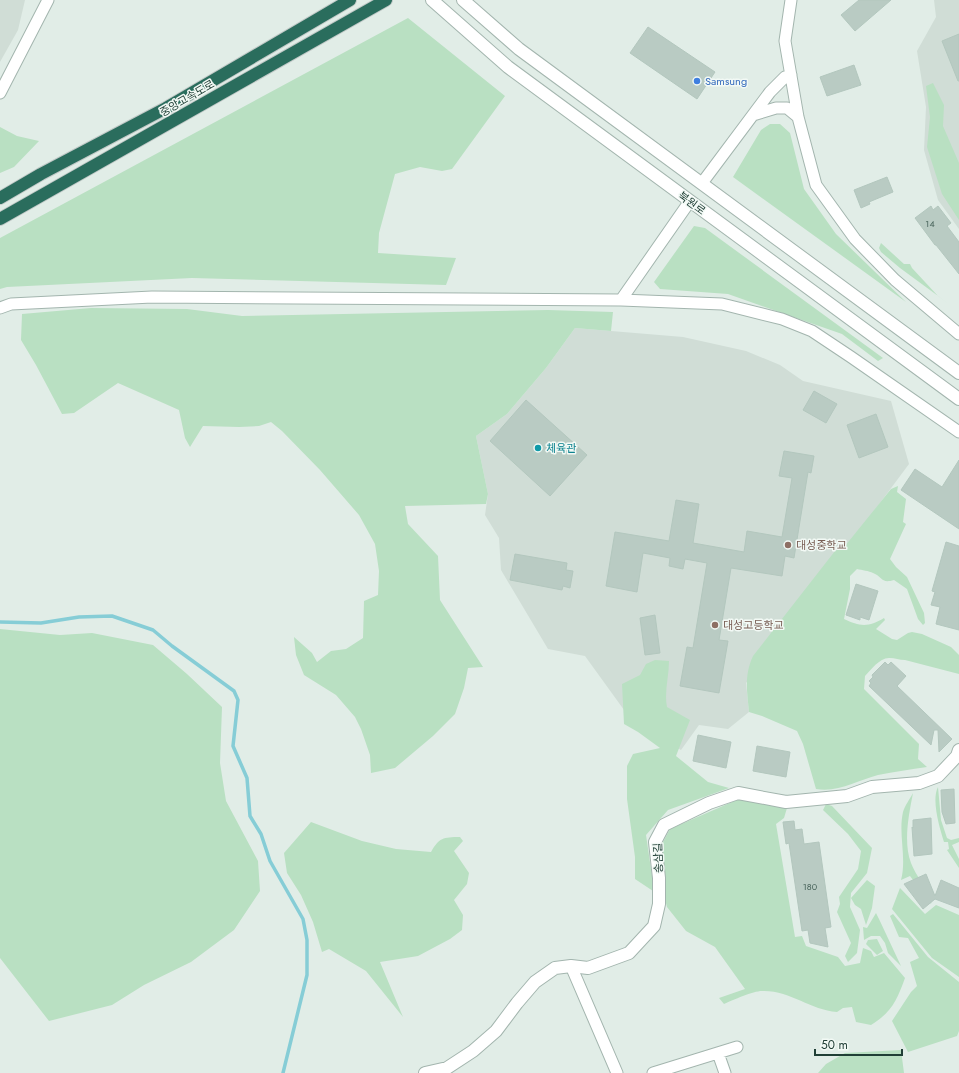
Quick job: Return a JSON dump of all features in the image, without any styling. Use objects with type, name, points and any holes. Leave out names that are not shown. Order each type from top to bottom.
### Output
[{"type":"highway","name":"중앙고속도로","points":[[0,198],[41,174],[166,108],[350,0]]},
{"type":"highway","name":"중앙고속도로","points":[[0,219],[386,0]]},
{"type":"street","points":[[0,93],[48,0]]},
{"type":"street","name":"북원로","points":[[432,0],[508,66],[959,399]]},
{"type":"street","name":"북원로","points":[[463,0],[519,49],[959,373]]},
{"type":"street","points":[[791,0],[785,41],[798,117],[816,185],[855,238],[895,280],[959,334]]},
{"type":"street","points":[[621,300],[702,183],[770,92],[785,77],[791,76]]},
{"type":"street","points":[[753,115],[776,108],[786,108],[798,117]]},
{"type":"street","points":[[0,308],[11,304],[152,298],[621,300],[722,304],[782,319],[812,331],[959,432]]},
{"type":"street","name":"송삼길","points":[[425,1073],[447,1068],[473,1051],[496,1031],[535,982],[555,968],[571,966],[588,968],[629,953],[654,926],[659,904],[655,842],[664,825],[709,803],[738,793],[786,802],[847,796],[872,787],[919,783],[938,776],[957,756],[959,750]]},
{"type":"street","points":[[571,966],[617,1073]]},
{"type":"street","points":[[653,1073],[737,1047]]},
{"type":"street","points":[[718,1053],[725,1073]]},
{"type":"shaded area","points":[[0,0],[25,0],[18,30],[0,62]]},
{"type":"shaded area","points":[[934,0],[959,0],[959,229],[938,200],[924,150],[926,107],[917,51],[936,17]]},
{"type":"shaded area","points":[[575,328],[683,337],[746,351],[780,365],[803,381],[891,401],[909,464],[746,683],[749,712],[728,729],[699,725],[681,750],[632,721],[585,656],[548,649],[501,570],[499,538],[485,515],[488,494],[476,436],[507,414],[546,368]]},
{"type":"green space","points":[[408,18],[505,96],[452,169],[442,171],[420,167],[395,174],[379,233],[378,253],[456,258],[446,285],[192,278],[7,287],[0,289],[0,238]]},
{"type":"green space","points":[[933,83],[944,105],[943,126],[959,163],[959,220],[942,194],[927,147],[930,117],[926,86]]},
{"type":"green space","points":[[770,124],[780,124],[790,133],[804,189],[836,234],[906,302],[733,177],[761,130]]},
{"type":"green space","points":[[0,127],[17,136],[39,141],[14,167],[0,173]]},
{"type":"green space","points":[[694,226],[705,228],[883,358],[878,361],[842,334],[728,294],[660,289],[654,282]]},
{"type":"green space","points":[[881,243],[904,264],[910,264],[938,296],[881,252],[879,248]]},
{"type":"green space","points":[[91,308],[187,309],[242,316],[548,310],[613,312],[611,331],[575,328],[546,368],[507,414],[476,436],[488,494],[486,504],[405,506],[408,524],[438,556],[440,600],[483,667],[468,668],[464,688],[455,714],[433,736],[395,768],[371,773],[370,755],[355,717],[336,695],[304,675],[296,655],[294,637],[312,653],[317,662],[331,651],[346,649],[363,638],[364,601],[378,595],[379,571],[375,544],[359,515],[320,470],[282,431],[271,422],[259,426],[203,426],[190,447],[185,438],[179,410],[118,383],[74,413],[62,414],[21,340],[22,314]]},
{"type":"green space","points":[[898,486],[897,492],[906,499],[903,522],[906,524],[890,559],[907,577],[924,613],[925,623],[923,625],[918,619],[907,589],[894,580],[884,581],[871,572],[857,569],[850,576],[850,589],[844,619],[854,623],[868,625],[884,618],[885,620],[876,629],[892,639],[897,640],[912,632],[922,634],[951,647],[959,655],[959,674],[892,658],[886,658],[879,662],[865,676],[864,689],[919,744],[918,759],[927,767],[878,775],[840,788],[824,790],[816,789],[803,744],[797,731],[749,712],[747,684],[748,670],[753,656],[835,551],[845,546],[891,489]]},
{"type":"green space","points":[[0,629],[60,635],[92,633],[153,645],[187,674],[222,707],[220,763],[226,801],[258,861],[260,891],[234,930],[191,962],[144,985],[112,1005],[49,1021],[0,958]]},
{"type":"green space","points":[[655,660],[669,661],[666,696],[667,707],[690,720],[676,756],[708,782],[729,788],[668,810],[646,835],[653,891],[635,879],[635,857],[627,799],[627,766],[633,754],[660,748],[624,724],[622,684],[640,675],[646,664]]},
{"type":"green space","points":[[938,787],[941,820],[947,838],[951,840],[959,838],[959,842],[952,845],[959,859],[959,868],[947,850],[949,849],[948,842],[944,842],[940,830],[935,799]]},
{"type":"green space","points":[[913,793],[907,846],[911,863],[932,898],[931,904],[910,876],[901,880],[903,872],[901,829],[903,812]]},
{"type":"green space","points":[[739,799],[787,808],[784,818],[776,824],[795,937],[802,936],[806,946],[838,957],[845,966],[860,963],[863,948],[871,951],[874,957],[884,953],[905,978],[893,1005],[884,1015],[871,1025],[856,1022],[852,1007],[843,1008],[837,1012],[818,1008],[791,997],[772,992],[754,992],[724,1004],[719,998],[745,989],[715,947],[686,931],[667,907],[664,895],[662,844],[670,829]]},
{"type":"green space","points":[[826,804],[832,806],[872,848],[867,873],[851,893],[850,907],[860,930],[857,953],[848,962],[845,956],[851,943],[837,912],[840,904],[839,897],[858,869],[861,851],[848,834],[823,810]]},
{"type":"green space","points":[[311,822],[362,841],[396,849],[431,852],[442,839],[449,837],[460,837],[463,841],[454,851],[469,873],[467,884],[454,900],[463,915],[462,930],[450,939],[418,956],[380,962],[403,1017],[366,971],[329,949],[322,952],[313,922],[301,895],[287,873],[284,853]]},
{"type":"green space","points":[[867,880],[875,886],[872,908],[866,925],[861,909],[855,905],[851,898]]},
{"type":"green space","points":[[900,888],[925,914],[936,905],[959,915],[959,977],[932,958],[892,909]]},
{"type":"green space","points":[[876,913],[901,966],[888,953],[885,943],[880,936],[871,936],[864,940],[863,927],[867,928]]},
{"type":"green space","points":[[893,914],[928,957],[959,982],[959,1031],[957,1036],[908,1052],[892,1021],[911,992],[917,986],[910,962],[919,958],[908,938],[899,937],[890,916]]},
{"type":"green space","points":[[877,939],[883,951],[877,955],[866,944],[868,940]]},
{"type":"green space","points":[[901,1050],[904,1073],[818,1073],[826,1064],[845,1053]]},
{"type":"building","points":[[859,0],[891,0],[855,31],[841,15]]},
{"type":"building","points":[[648,27],[715,72],[697,99],[630,53]]},
{"type":"building","points":[[959,34],[959,81],[958,81],[942,41]]},
{"type":"building","points":[[854,65],[861,85],[827,96],[820,77]]},
{"type":"building","points":[[887,177],[893,192],[869,202],[870,204],[861,208],[854,190]]},
{"type":"building","points":[[931,206],[933,210],[938,206],[951,223],[947,226],[959,242],[959,274],[915,218]]},
{"type":"building","points":[[814,391],[837,404],[826,423],[803,410]]},
{"type":"building","name":"체육관","points":[[526,400],[587,455],[550,496],[490,441]]},
{"type":"building","points":[[876,414],[888,447],[859,458],[847,425]]},
{"type":"building","points":[[784,451],[814,456],[811,473],[808,472],[794,558],[785,556],[782,576],[731,568],[719,640],[728,641],[719,693],[680,686],[687,647],[693,648],[707,563],[685,559],[683,569],[669,566],[670,558],[643,553],[637,592],[606,586],[615,532],[669,541],[676,500],[699,504],[693,543],[744,552],[747,531],[782,537],[792,478],[779,476]]},
{"type":"building","points":[[959,460],[959,529],[901,490],[915,469],[942,487]]},
{"type":"building","points":[[946,542],[959,546],[959,630],[936,624],[940,607],[931,605],[935,592],[932,591]]},
{"type":"building","points":[[515,554],[567,563],[566,570],[573,571],[570,588],[563,586],[562,590],[510,580]]},
{"type":"building","points":[[856,584],[878,591],[869,620],[860,617],[860,620],[846,615]]},
{"type":"building","points":[[655,615],[660,653],[645,655],[640,618]]},
{"type":"building","points":[[885,662],[888,665],[891,662],[906,676],[897,686],[952,739],[939,752],[938,730],[934,730],[931,745],[869,686],[871,683],[869,681],[873,677],[872,675]]},
{"type":"building","points":[[698,735],[731,742],[726,768],[693,761]]},
{"type":"building","points":[[757,746],[790,752],[786,777],[753,771]]},
{"type":"building","points":[[954,789],[955,823],[946,824],[942,812],[941,790]]},
{"type":"building","points":[[931,818],[932,854],[914,856],[913,820]]},
{"type":"building","points":[[794,821],[795,830],[802,829],[804,844],[819,842],[831,927],[825,928],[828,947],[810,943],[808,930],[802,931],[789,843],[786,844],[783,822]]},
{"type":"building","points":[[926,874],[935,896],[941,880],[959,888],[959,908],[935,899],[923,909],[904,884]]},
{"type":"waterway","points":[[0,622],[41,623],[79,617],[112,616],[153,630],[172,646],[234,691],[238,700],[233,746],[247,778],[250,816],[261,834],[270,861],[303,919],[307,940],[307,975],[283,1073]]},
{"type":"place","name":"Samsung","points":[[697,81]]},
{"type":"place","name":"체육관","points":[[538,448]]},
{"type":"place","name":"대성중학교","points":[[788,545]]},
{"type":"place","name":"대성고등학교","points":[[715,625]]}]
